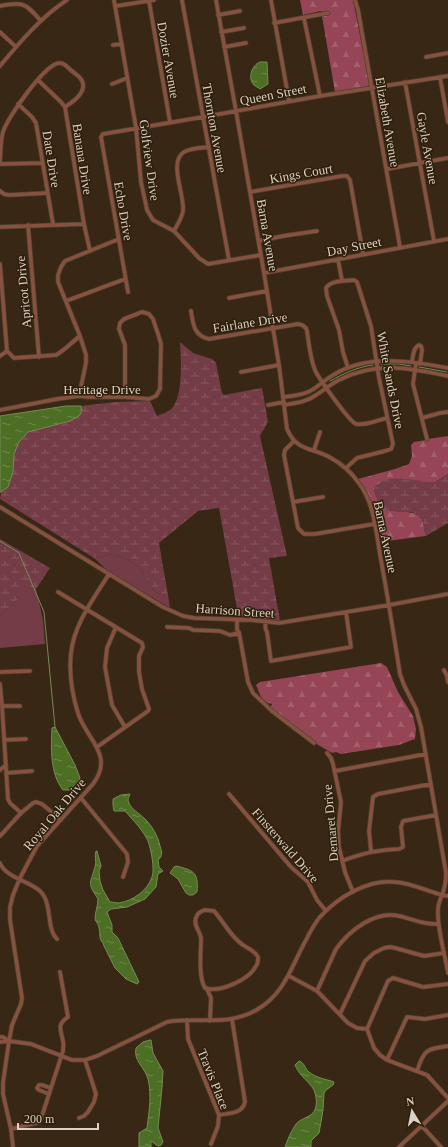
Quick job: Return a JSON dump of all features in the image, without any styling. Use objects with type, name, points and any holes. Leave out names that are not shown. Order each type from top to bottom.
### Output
[{"type":"street","points":[[0,66],[41,21],[67,0]]},
{"type":"street","name":"Golfview Drive","points":[[114,0],[136,128],[141,182],[147,210],[153,220],[174,231],[199,258],[208,264],[261,255]]},
{"type":"street","points":[[116,6],[154,0]]},
{"type":"street","name":"Thornton Avenue","points":[[182,0],[229,260]]},
{"type":"street","name":"Barna Avenue","points":[[216,0],[259,241],[279,365],[287,430],[289,435],[300,446],[314,450],[331,458],[346,468],[359,483],[367,498],[374,524],[400,674],[416,709],[421,727],[446,873],[438,907],[438,924],[448,973]]},
{"type":"street","points":[[271,0],[289,101]]},
{"type":"street","name":"Elizabeth Avenue","points":[[355,0],[400,247]]},
{"type":"street","name":"Dozier Avenue","points":[[149,1],[170,122]]},
{"type":"street","points":[[0,6],[15,3],[22,4],[29,8],[41,21]]},
{"type":"street","points":[[218,15],[240,11]]},
{"type":"street","points":[[274,23],[328,13]]},
{"type":"street","points":[[304,18],[320,96]]},
{"type":"street","points":[[221,32],[244,28]]},
{"type":"street","points":[[0,32],[16,47]]},
{"type":"street","points":[[224,47],[246,43]]},
{"type":"street","points":[[113,46],[122,44]]},
{"type":"street","points":[[426,57],[448,53]]},
{"type":"street","points":[[43,163],[0,163],[0,143],[5,125],[18,104],[52,64],[65,64],[84,85],[82,92],[73,103],[65,107]]},
{"type":"street","name":"Queen Street","points":[[102,134],[289,101],[448,76]]},
{"type":"street","points":[[440,77],[448,122]]},
{"type":"street","points":[[112,84],[127,78]]},
{"type":"street","name":"Banana Drive","points":[[38,80],[65,107],[84,224],[90,251]]},
{"type":"street","name":"Gayle Avenue","points":[[405,82],[434,241]]},
{"type":"street","name":"Date Drive","points":[[18,104],[32,117],[36,123],[53,224]]},
{"type":"street","name":"Echo Drive","points":[[102,134],[101,137],[128,292]]},
{"type":"street","points":[[174,231],[183,213],[182,195],[177,168],[178,160],[181,154],[186,151],[209,147]]},
{"type":"street","points":[[387,169],[448,158]]},
{"type":"street","name":"Kings Court","points":[[250,192],[347,176],[350,180],[363,254]]},
{"type":"street","points":[[0,191],[9,195],[48,193]]},
{"type":"street","points":[[0,227],[84,224]]},
{"type":"street","name":"Apricot Drive","points":[[28,226],[39,357]]},
{"type":"street","points":[[259,241],[317,231]]},
{"type":"street","points":[[79,396],[86,363],[86,355],[80,336],[58,282],[58,275],[61,267],[66,261],[119,239]]},
{"type":"street","name":"Day Street","points":[[264,273],[448,239]]},
{"type":"street","points":[[338,259],[342,281],[332,283],[326,288],[327,296],[339,330],[348,368]]},
{"type":"street","points":[[0,264],[7,351],[14,358],[56,355],[62,352],[80,336]]},
{"type":"street","points":[[66,301],[125,279]]},
{"type":"street","name":"White Sands Drive","points":[[342,281],[354,280],[357,282],[369,319],[377,368],[393,444],[391,449],[357,458],[346,468]]},
{"type":"street","points":[[229,298],[267,291]]},
{"type":"street","name":"Fairlane Drive","points":[[191,311],[196,331],[199,335],[207,339],[298,324],[304,325],[316,372],[326,388],[355,424],[364,424],[387,418]]},
{"type":"street","name":"Heritage Drive","points":[[0,410],[79,396],[149,399],[156,396],[160,389],[160,344],[153,319],[149,314],[142,312],[124,318],[120,323],[119,329],[125,351],[125,397]]},
{"type":"street","points":[[0,356],[7,351]]},
{"type":"street","points":[[283,397],[300,395],[312,390],[335,374],[363,363],[394,360],[448,368]]},
{"type":"street","points":[[416,363],[413,384],[427,439]]},
{"type":"street","points":[[241,372],[279,365]]},
{"type":"street","points":[[268,405],[304,401],[316,396],[338,380],[364,370],[393,367],[414,369],[448,376]]},
{"type":"street","points":[[422,418],[448,412]]},
{"type":"street","points":[[314,450],[320,432]]},
{"type":"street","points":[[294,441],[285,450],[284,454],[298,528],[304,534],[315,534],[374,524]]},
{"type":"street","points":[[293,502],[323,497]]},
{"type":"street","name":"Harrison Street","points":[[0,507],[163,607],[183,616],[279,623],[448,594]]},
{"type":"street","name":"Royal Oak Drive","points":[[13,1147],[12,1129],[1,1094],[8,1041],[22,998],[10,912],[11,900],[33,852],[81,798],[99,774],[101,764],[100,754],[89,736],[78,712],[72,681],[71,652],[75,635],[87,609],[109,574]]},
{"type":"street","points":[[58,592],[142,643],[143,647],[139,656],[139,672],[142,689],[149,709],[97,747]]},
{"type":"street","points":[[266,622],[265,629],[267,632],[271,661],[351,648],[346,612]]},
{"type":"street","points":[[237,621],[237,630],[239,632],[248,682],[253,693],[272,711],[314,743]]},
{"type":"street","points":[[167,627],[220,631],[230,635],[239,632]]},
{"type":"street","points":[[116,628],[107,648],[105,667],[112,705],[125,728]]},
{"type":"street","points":[[444,670],[448,682]]},
{"type":"street","points":[[0,672],[30,671]]},
{"type":"street","points":[[0,684],[8,799],[10,803],[21,813]]},
{"type":"street","points":[[2,706],[20,706]]},
{"type":"street","points":[[4,740],[26,739]]},
{"type":"street","name":"Demaret Drive","points":[[327,753],[332,758],[341,802],[338,832],[339,847],[345,872],[353,892]]},
{"type":"street","points":[[335,771],[426,754]]},
{"type":"street","points":[[0,770],[6,765]]},
{"type":"street","points":[[6,773],[32,771]]},
{"type":"street","points":[[371,851],[369,831],[373,797],[378,794],[431,784]]},
{"type":"street","name":"Finsterwald Drive","points":[[229,794],[291,867],[308,882],[317,900],[326,911]]},
{"type":"street","points":[[81,798],[127,854],[128,862],[123,877]]},
{"type":"street","points":[[0,836],[21,813],[33,803],[39,803],[49,809],[61,820]]},
{"type":"street","points":[[342,861],[371,851],[399,849],[403,847],[401,827],[403,821],[436,815]]},
{"type":"street","points":[[0,863],[4,870],[39,890],[44,896],[52,932],[57,939]]},
{"type":"street","points":[[0,1042],[8,1041],[31,1044],[72,1060],[85,1060],[97,1056],[167,1022],[187,1020],[210,1021],[242,1017],[260,1008],[277,992],[289,976],[316,923],[326,911],[340,899],[368,885],[381,882],[408,884],[448,896]]},
{"type":"street","points":[[442,895],[448,899]]},
{"type":"street","points":[[207,989],[222,988],[238,983],[256,967],[258,957],[254,951],[242,944],[229,932],[214,911],[208,910],[201,911],[195,922],[201,936],[202,981],[211,998],[210,1021]]},
{"type":"street","points":[[317,991],[340,943],[349,933],[372,919],[388,914],[400,916],[421,923],[438,924]]},
{"type":"street","points":[[340,1014],[365,961],[374,952],[390,947],[424,956],[444,953]]},
{"type":"street","points":[[40,1122],[63,1051],[64,1045],[60,1029],[61,1023],[68,1017],[60,972]]},
{"type":"street","points":[[289,976],[317,991],[348,1023],[357,1028],[367,1029]]},
{"type":"street","points":[[448,984],[423,987],[393,978],[391,979],[388,981],[367,1029],[374,1048],[380,1055],[387,1060],[427,1075],[448,1098]]},
{"type":"street","points":[[387,1060],[407,1017],[424,1019],[448,1015]]},
{"type":"street","points":[[219,1115],[238,1111],[244,1106],[245,1102],[232,1019]]},
{"type":"street","name":"Travis Place","points":[[187,1020],[188,1040],[219,1115],[218,1126],[211,1144]]},
{"type":"street","points":[[0,1036],[8,1041]]},
{"type":"street","points":[[417,1071],[422,1057],[428,1050],[448,1046]]},
{"type":"street","points":[[79,1118],[88,1112],[94,1102],[96,1094],[85,1060]]},
{"type":"street","points":[[49,1094],[38,1090],[37,1088],[39,1085],[42,1085],[51,1088]]},
{"type":"street","points":[[399,1147],[448,1101]]},
{"type":"street","points":[[40,1122],[43,1126]]},
{"type":"street","points":[[12,1129],[40,1122]]},
{"type":"street","points":[[421,1125],[441,1147]]},
{"type":"green space","points":[[300,0],[353,0],[370,85],[367,87],[335,92],[322,16],[330,14],[329,11],[321,11],[303,15]]},
{"type":"green space","points":[[180,342],[193,353],[212,359],[216,363],[222,393],[224,395],[262,388],[268,422],[260,436],[287,556],[269,558],[280,621],[248,618],[238,614],[219,508],[198,511],[159,543],[168,595],[157,593],[152,588],[141,570],[131,561],[113,554],[94,558],[0,499],[1,492],[8,487],[13,472],[14,454],[19,442],[28,432],[70,421],[79,416],[82,411],[81,406],[115,402],[150,401],[157,416],[171,409],[176,401],[180,385]]},
{"type":"green space","points":[[448,436],[448,474],[435,482],[395,479],[381,483],[374,488],[375,494],[381,506],[391,511],[410,512],[421,518],[426,536],[379,542],[369,497],[358,479],[409,464],[412,456],[411,445],[414,442],[428,441],[428,439]]},
{"type":"green space","points":[[448,474],[448,523],[426,536],[421,518],[412,512],[399,512],[383,509],[379,504],[374,491],[374,488],[391,479],[397,478],[435,482]]},
{"type":"green space","points":[[0,539],[50,568],[36,589],[27,588],[22,585],[14,592],[19,599],[0,615]]},
{"type":"green space","points":[[113,554],[131,561],[141,570],[152,588],[157,593],[168,595],[170,608],[108,571],[94,558]]},
{"type":"green space","points":[[22,585],[27,588],[36,589],[43,620],[45,644],[0,648],[0,615],[19,599],[13,592]]},
{"type":"green space","points":[[381,663],[387,667],[398,692],[413,716],[416,729],[415,739],[399,745],[341,754],[336,752],[332,753],[313,742],[270,710],[272,704],[263,699],[256,685],[260,682]]},
{"type":"water","points":[[260,62],[267,62],[268,84],[260,89],[252,82],[251,72]]},
{"type":"water","points":[[66,406],[81,406],[82,411],[79,416],[70,421],[28,432],[19,442],[14,454],[13,472],[8,487],[0,492],[0,416]]},
{"type":"water","points":[[55,727],[75,765],[80,778],[77,787],[70,790],[63,790],[59,784],[54,769],[52,760],[52,728]]},
{"type":"water","points":[[130,794],[128,801],[130,805],[148,822],[158,839],[162,852],[161,857],[158,860],[159,867],[163,871],[158,874],[156,887],[145,899],[127,907],[111,909],[107,912],[112,925],[112,932],[118,938],[139,982],[137,984],[126,979],[115,968],[104,946],[99,927],[95,919],[98,899],[90,883],[96,865],[96,851],[101,866],[99,871],[100,881],[110,902],[119,903],[130,900],[139,894],[150,882],[153,873],[153,864],[146,837],[125,811],[114,811],[113,799],[121,795]]},
{"type":"water","points":[[176,866],[191,871],[196,876],[197,892],[193,895],[186,893],[178,879],[170,873]]},
{"type":"water","points":[[151,1040],[153,1053],[163,1071],[158,1128],[163,1142],[158,1146],[151,1141],[151,1147],[139,1147],[139,1133],[147,1128],[150,1091],[148,1079],[136,1057],[136,1048],[143,1042]]},
{"type":"water","points":[[299,1061],[303,1063],[312,1074],[334,1082],[333,1085],[324,1093],[319,1133],[311,1141],[311,1147],[285,1147],[296,1124],[312,1114],[316,1106],[314,1090],[299,1073],[295,1065]]},
{"type":"waterway","points":[[381,364],[411,366]]},
{"type":"waterway","points":[[330,381],[345,373],[373,365]]},
{"type":"waterway","points":[[419,367],[447,372]]},
{"type":"waterway","points":[[0,541],[19,553],[44,612],[55,727]]}]
